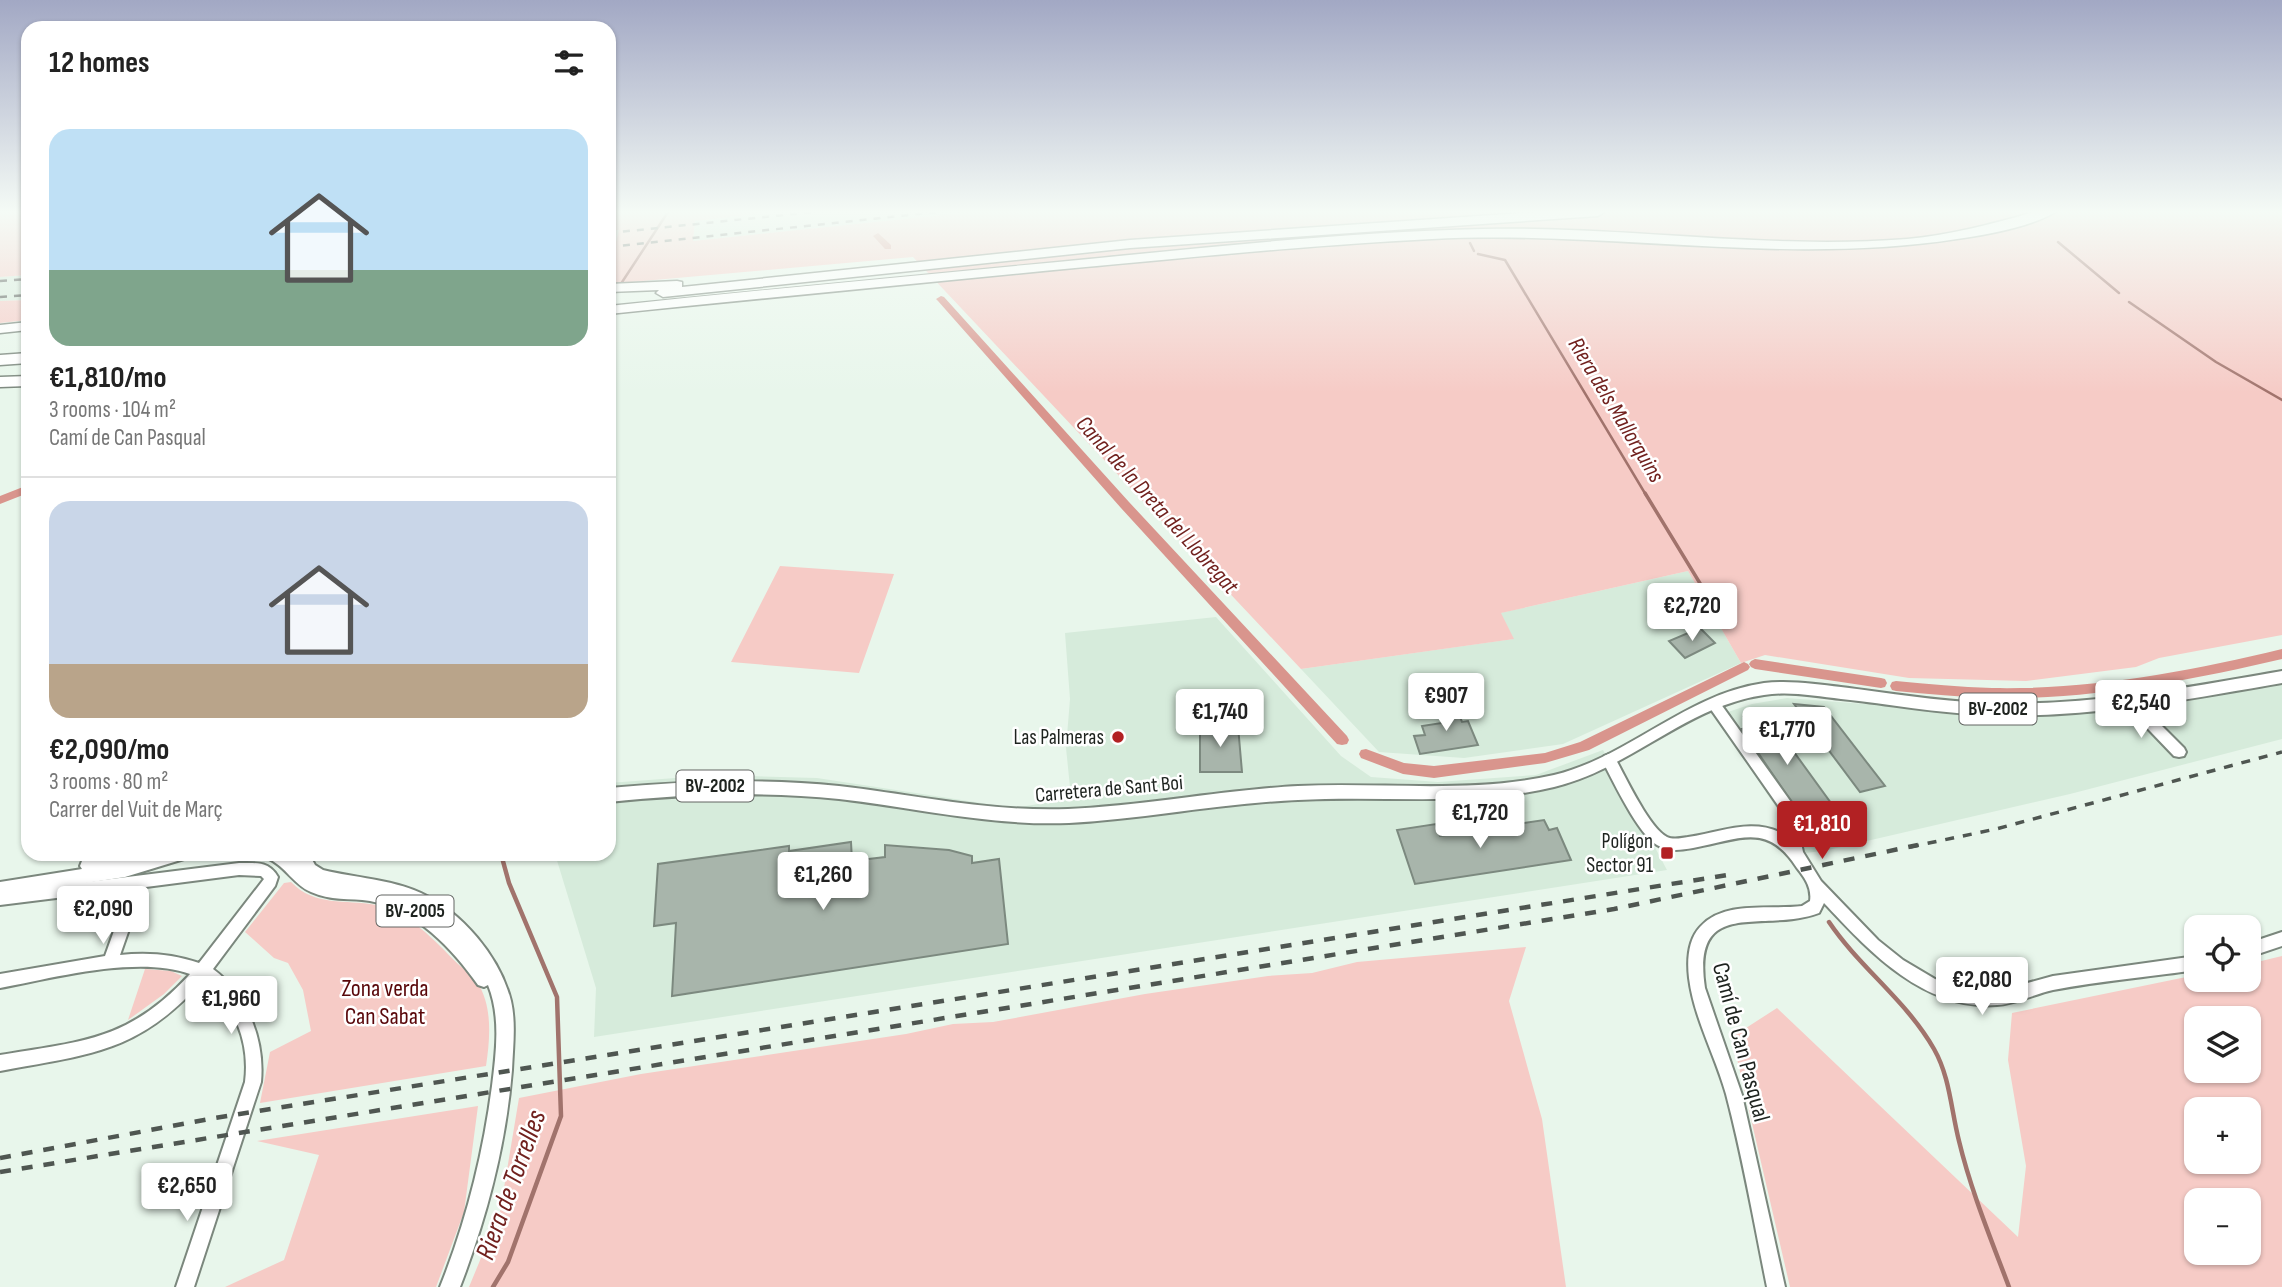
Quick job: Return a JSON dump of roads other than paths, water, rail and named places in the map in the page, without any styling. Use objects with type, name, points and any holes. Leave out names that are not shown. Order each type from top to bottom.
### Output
[{"type":"highway","points":[[616,308],[729,285],[855,272]]},
{"type":"highway","points":[[616,300],[740,303],[792,292],[998,272]]},
{"type":"highway","points":[[616,291],[638,302]]},
{"type":"highway","points":[[616,316],[638,302]]},
{"type":"highway","points":[[0,329],[21,327]]},
{"type":"highway","points":[[0,348],[21,346]]},
{"type":"highway","points":[[0,360],[21,358]]},
{"type":"main road","name":"BV-2002","points":[[1609,760],[1714,704],[1760,690],[1789,688],[1994,709],[2054,710],[2131,703],[2282,677]]},
{"type":"main road","name":"Carretera de Sant Boi","points":[[616,794],[712,786],[788,788],[863,795],[988,815],[1037,817],[1093,815],[1300,792],[1517,788],[1555,781],[1609,760]]},
{"type":"main road","points":[[0,880],[55,873],[110,861]]},
{"type":"main road","points":[[0,889],[125,870],[155,861]]},
{"type":"main road","name":"BV-2005","points":[[287,861],[304,880],[315,886],[381,897],[418,912],[462,952],[484,978],[505,1034]]},
{"type":"main road","name":"BV-2005","points":[[304,861],[309,870],[319,876],[398,891],[418,900],[464,937],[485,963],[500,993],[505,1034],[499,1100],[487,1180],[475,1224],[450,1287]]},
{"type":"street","points":[[2131,703],[2179,752]]},
{"type":"street","points":[[1714,704],[1788,809],[1798,854]]},
{"type":"street","points":[[1609,760],[1651,832],[1663,842],[1676,845],[1764,831],[1780,836],[1798,854],[1817,886],[1873,945],[1898,965],[1931,985],[1966,997],[1998,998],[2053,983],[2184,965]]},
{"type":"street","points":[[0,899],[257,868],[265,870],[271,877],[202,971],[159,1013],[126,1034],[94,1045],[0,1063]]},
{"type":"street","points":[[110,963],[136,889],[142,881]]},
{"type":"street","name":"Camí de Can Pasqual","points":[[1776,1287],[1726,1067],[1696,980],[1696,952],[1702,935],[1720,921],[1801,912],[1814,908],[1819,898],[1817,886]]},
{"type":"street","points":[[2261,946],[2282,939]]},
{"type":"street","points":[[0,981],[110,963],[164,960],[202,971],[221,985],[238,1007],[251,1037],[255,1067],[248,1104],[185,1287]]},
{"type":"waterway","name":"Riera de Torrelles","points":[[616,291],[629,272]]},
{"type":"waterway","name":"Riera dels Mallorquins","points":[[1512,272],[1646,495]]},
{"type":"waterway","points":[[2094,272],[2119,293]]},
{"type":"waterway","name":"Canal de la Dreta del Llobregat","points":[[941,299],[1125,505],[1342,740]]},
{"type":"waterway","points":[[2129,302],[2216,362],[2282,400]]},
{"type":"waterway","points":[[0,500],[21,492]]},
{"type":"waterway","name":"Riera dels Mallorquins","points":[[1645,493],[1712,603]]},
{"type":"waterway","name":"Canal de la Dreta del Llobregat","points":[[1896,686],[1994,693],[2090,689],[2187,675],[2282,654]]},
{"type":"waterway","name":"Canal de la Dreta del Llobregat","points":[[1755,664],[1881,683]]},
{"type":"waterway","name":"Canal de la Dreta del Llobregat","points":[[1366,754],[1403,768],[1434,772],[1545,758],[1584,746],[1744,667]]},
{"type":"waterway","name":"Riera de Torrelles","points":[[493,1287],[508,1262],[561,1116],[557,997],[509,883],[503,861]]},
{"type":"waterway","points":[[1829,922],[1841,939],[1897,999],[1934,1049],[1947,1082],[1969,1178],[2009,1287]]},
{"type":"railway","points":[[0,281],[21,280]]},
{"type":"railway","points":[[0,297],[21,296]]},
{"type":"railway","points":[[1910,847],[1996,829],[2282,752]]},
{"type":"railway","points":[[0,1172],[1614,909],[1918,845]]},
{"type":"railway","points":[[0,1158],[215,1118],[1727,875]]},
{"type":"place","name":"Las Palmeras","points":[[1118,737]]},
{"type":"place","name":"Polígon Sector 91","points":[[1667,853]]},
{"type":"park label","name":"Zona verda Can Sabat","points":[[385,1002]]}]
